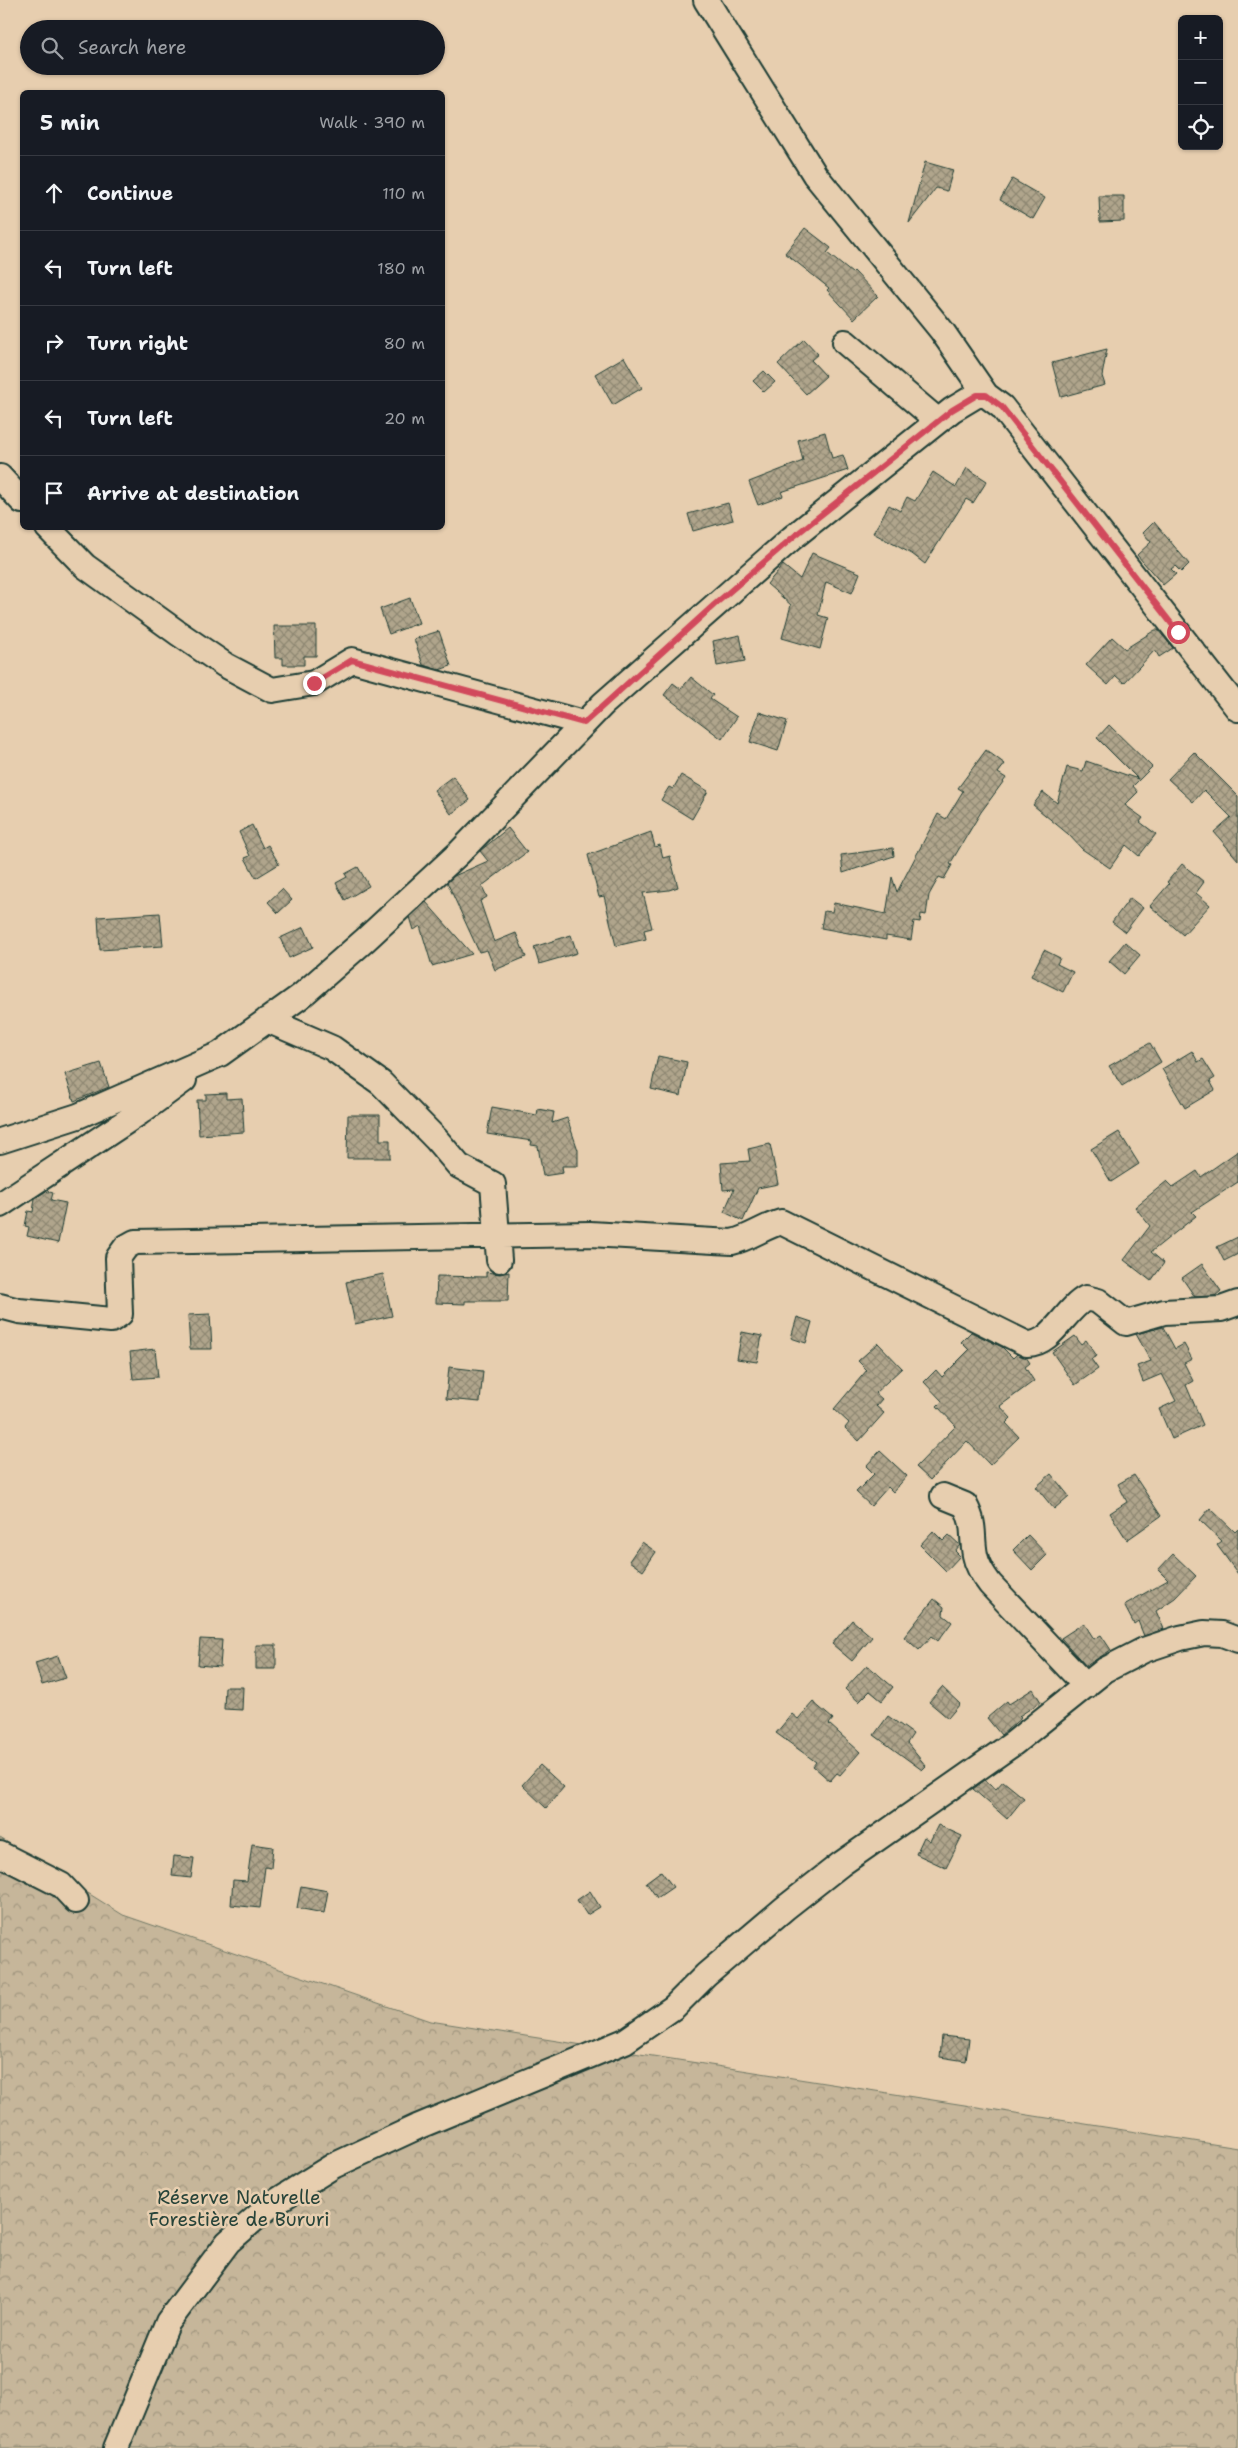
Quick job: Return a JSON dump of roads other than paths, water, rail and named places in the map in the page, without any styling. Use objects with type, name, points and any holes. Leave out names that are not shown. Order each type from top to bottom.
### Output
[{"type":"street","points":[[706,0],[815,174],[942,331],[986,395],[1002,407],[1238,709]]},
{"type":"street","points":[[845,342],[938,421]]},
{"type":"street","points":[[0,1204],[139,1113],[301,996],[459,853],[584,723],[677,637],[785,544],[938,421],[969,399],[977,395],[986,395]]},
{"type":"street","points":[[0,477],[20,498]]},
{"type":"street","points":[[50,530],[85,566],[225,665],[272,690],[314,683],[352,660],[584,723]]},
{"type":"street","points":[[267,1020],[332,1048],[381,1083],[436,1139],[459,1166],[493,1184],[499,1260]]},
{"type":"street","points":[[0,1141],[78,1116],[220,1054]]},
{"type":"street","points":[[0,1306],[20,1311],[111,1320],[120,1314],[118,1258],[126,1247],[135,1242],[590,1234],[732,1242],[743,1240],[766,1226],[781,1222],[1027,1344],[1036,1345],[1044,1340],[1077,1303],[1086,1298],[1098,1301],[1126,1323],[1164,1312],[1221,1309],[1238,1303]]},
{"type":"street","points":[[943,1496],[965,1505],[973,1520],[975,1556],[979,1568],[990,1584],[1086,1686]]},
{"type":"street","points":[[116,2448],[168,2322],[228,2242],[272,2204],[333,2166],[417,2127],[625,2041],[652,2024],[784,1908],[841,1864],[1014,1743],[1105,1670],[1124,1659],[1180,1638],[1204,1633],[1222,1634],[1238,1640]]},
{"type":"street","points":[[0,1854],[61,1885],[76,1901]]},
{"type":"park label","name":"Réserve Naturelle Forestière de Bururi","points":[[239,2208]]}]
